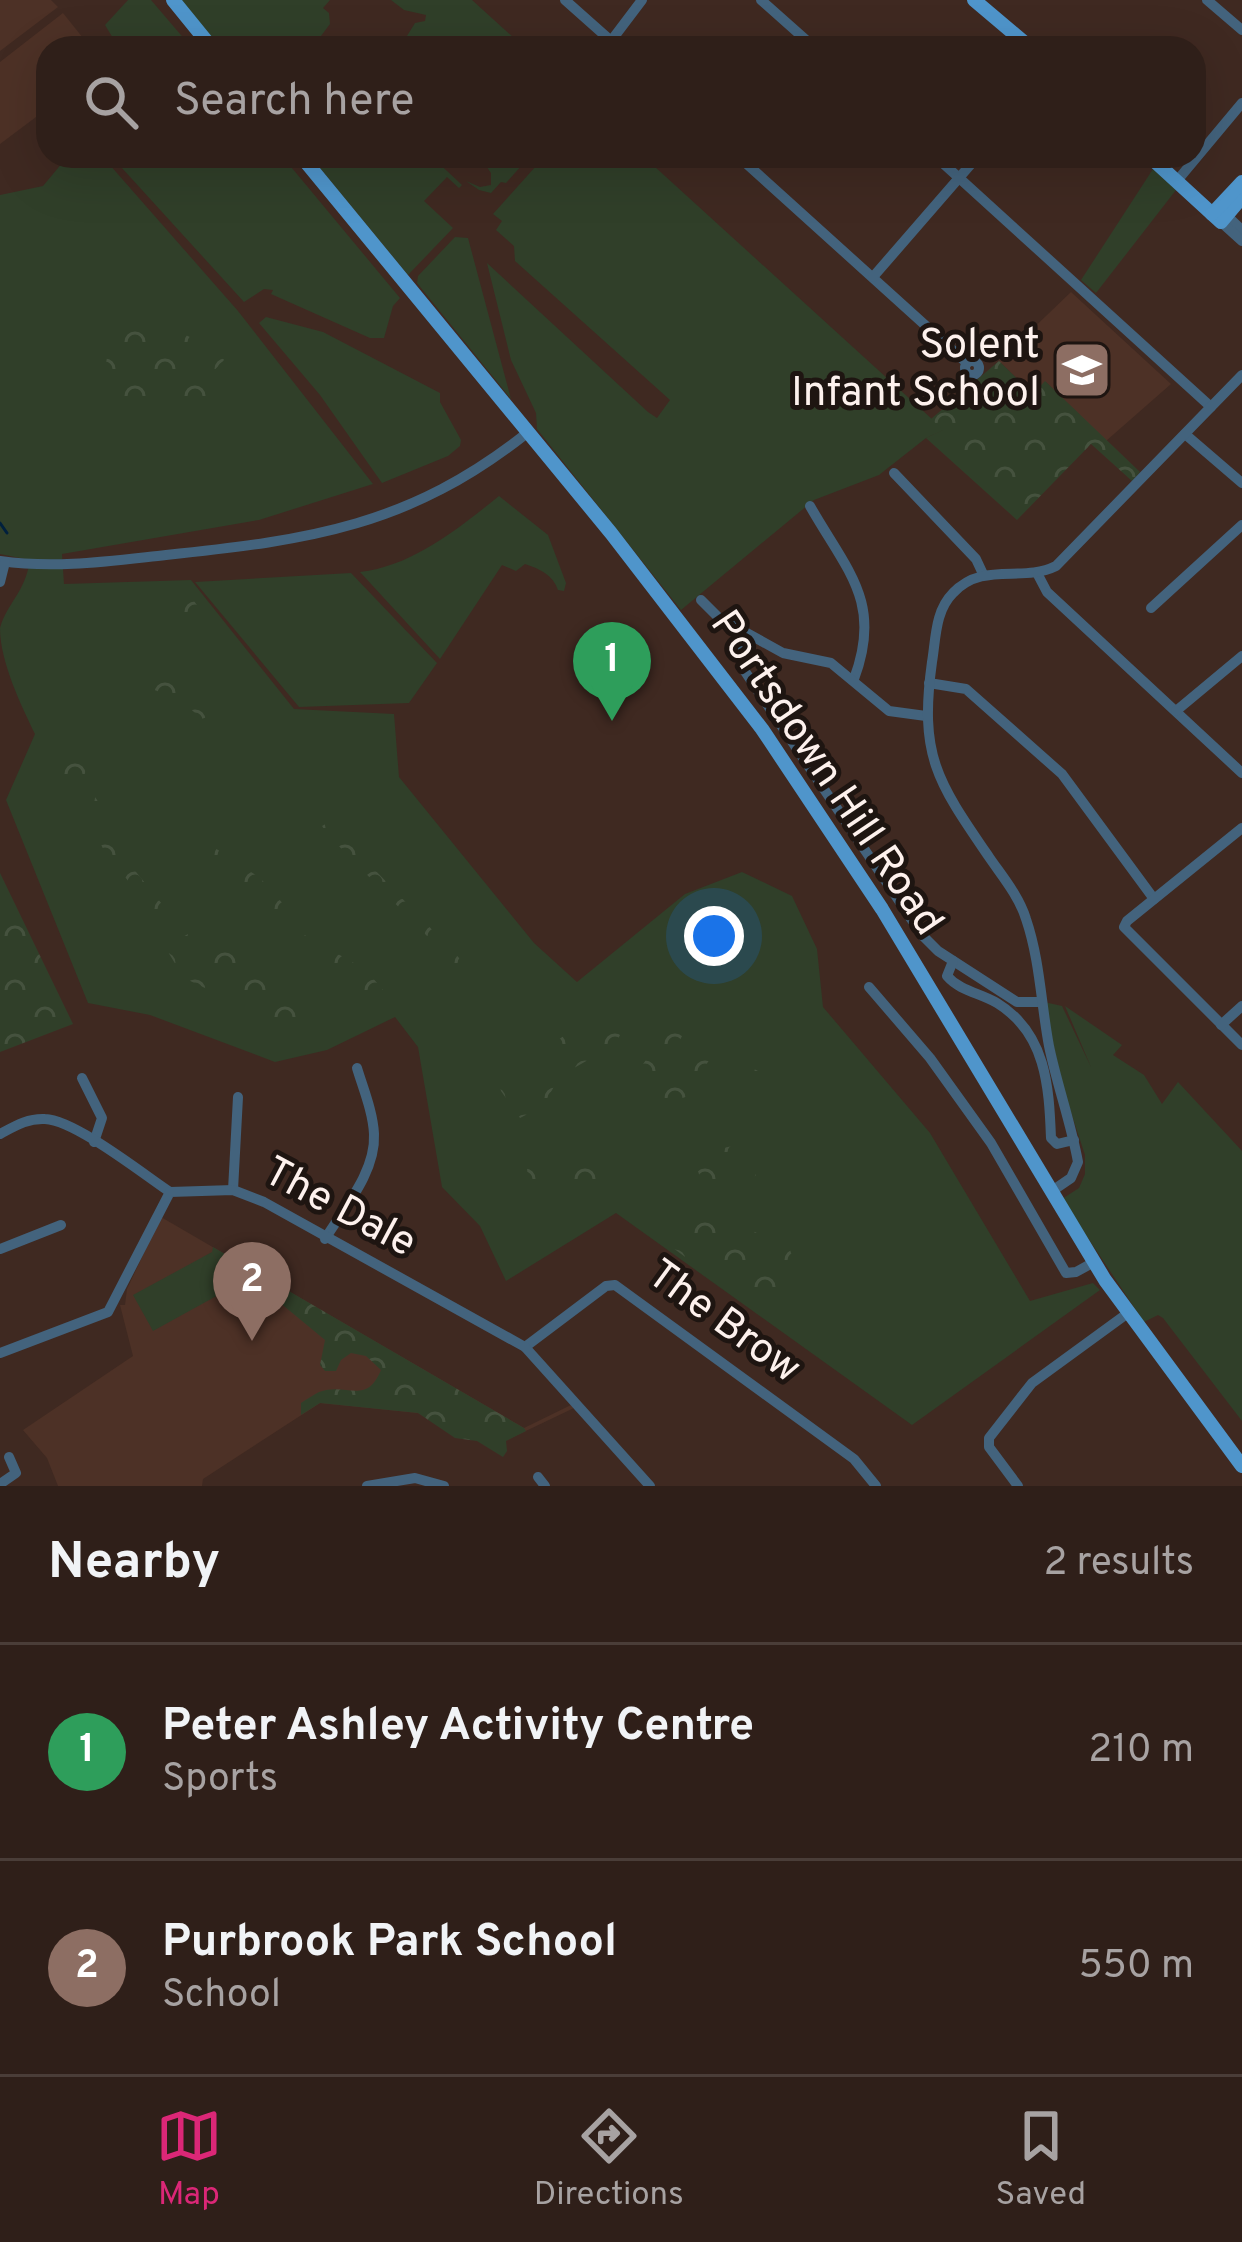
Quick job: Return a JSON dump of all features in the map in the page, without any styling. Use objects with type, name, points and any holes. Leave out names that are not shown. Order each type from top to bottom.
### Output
[{"type":"main road","points":[[172,0],[202,36]]},
{"type":"main road","points":[[974,0],[1017,36]]},
{"type":"main road","name":"Portsdown Hill Road","points":[[312,168],[611,532],[761,729],[882,909],[1094,1262],[1242,1466]]},
{"type":"main road","points":[[1166,168],[1219,215]]},
{"type":"main road","points":[[1170,168],[1219,215]]},
{"type":"main road","points":[[1219,215],[1242,182]]},
{"type":"main road","points":[[1219,215],[1242,197]]},
{"type":"street","points":[[565,0],[606,36]]},
{"type":"street","points":[[620,36],[642,0]]},
{"type":"street","points":[[761,0],[802,36]]},
{"type":"street","points":[[1207,0],[1242,30]]},
{"type":"street","points":[[1206,146],[1242,103]]},
{"type":"street","points":[[751,168],[967,363]]},
{"type":"street","points":[[948,168],[1211,407]]},
{"type":"street","points":[[872,277],[968,168]]},
{"type":"street","points":[[1181,176],[1188,168]]},
{"type":"street","points":[[1219,215],[1242,230]]},
{"type":"street","points":[[1219,215],[1242,241]]},
{"type":"street","points":[[1052,1191],[1076,1171],[1078,1162],[1025,914],[945,792],[930,750],[926,716],[942,608],[954,591],[983,574],[1036,574],[1065,557],[1242,375]]},
{"type":"street","points":[[0,582],[3,561],[85,564],[316,537],[430,497],[527,433]]},
{"type":"street","points":[[1185,434],[1242,484]]},
{"type":"street","points":[[894,473],[976,559],[983,574]]},
{"type":"street","points":[[810,513],[856,586],[867,616],[854,680]]},
{"type":"street","points":[[1151,608],[1242,525]]},
{"type":"street","points":[[1036,574],[1047,592],[1242,773]]},
{"type":"street","points":[[701,600],[718,616],[783,652],[831,663],[889,711],[926,716]]},
{"type":"street","points":[[750,636],[741,652],[745,670],[922,935],[1017,1002],[1042,1002]]},
{"type":"street","points":[[1176,711],[1242,656]]},
{"type":"street","points":[[929,683],[965,688],[1062,774],[1154,899]]},
{"type":"street","points":[[1242,828],[1124,927],[1242,1045]]},
{"type":"street","points":[[953,961],[947,976],[953,984],[1001,1006],[1024,1026],[1039,1052],[1051,1093],[1052,1138],[1057,1144],[1074,1140]]},
{"type":"street","points":[[868,987],[980,1127],[1066,1273],[1076,1273],[1094,1262]]},
{"type":"street","points":[[1222,1025],[1242,1006]]},
{"type":"street","points":[[325,1239],[366,1172],[372,1152],[374,1128],[357,1068]]},
{"type":"street","points":[[82,1078],[102,1118],[94,1142]]},
{"type":"street","points":[[233,1190],[238,1097]]},
{"type":"street","points":[[0,1133],[40,1118],[64,1123],[170,1192],[108,1312],[0,1353]]},
{"type":"street","name":"The Dale","points":[[170,1192],[233,1190],[265,1202],[525,1347],[650,1486]]},
{"type":"street","points":[[0,1249],[61,1226]]},
{"type":"street","name":"The Brow","points":[[525,1347],[606,1286],[615,1285],[854,1459],[876,1486]]},
{"type":"street","points":[[1018,1486],[989,1447],[989,1438],[1032,1383],[1128,1312]]},
{"type":"street","points":[[0,1484],[17,1471],[9,1457]]},
{"type":"street","points":[[367,1486],[415,1478],[444,1486]]},
{"type":"shaded area","points":[[0,0],[51,0],[58,7],[0,51]]},
{"type":"shaded area","points":[[63,13],[81,36],[36,36],[36,117],[0,144],[0,62]]},
{"type":"shaded area","name":"Solent Infant School","points":[[1071,292],[1171,384],[1106,441],[1046,382],[1033,394],[999,361]]},
{"type":"shaded area","points":[[161,1217],[524,1428],[571,1405],[574,1408],[492,1447],[418,1413],[320,1403],[203,1479],[202,1486],[58,1486],[47,1458],[23,1430],[133,1356],[120,1305],[125,1305],[127,1289]]},
{"type":"green space","points":[[128,0],[151,0],[182,36],[112,36],[105,25]]},
{"type":"green space","points":[[180,0],[330,0],[323,8],[330,24],[321,36],[210,36]]},
{"type":"green space","points":[[391,0],[472,0],[512,36],[407,36],[426,15],[404,10]]},
{"type":"green space","points":[[58,168],[113,168],[238,311],[373,484],[259,520],[62,554],[64,584],[191,580],[294,709],[394,714],[399,777],[534,943],[577,982],[685,894],[742,872],[792,896],[817,949],[823,1007],[930,1133],[1030,1301],[1093,1283],[1100,1290],[912,1425],[616,1213],[506,1281],[480,1226],[442,1187],[418,1047],[395,1017],[327,1050],[275,1062],[150,1015],[88,1003],[6,800],[35,734],[7,669],[0,628],[30,560],[0,554],[0,195],[43,186]]},
{"type":"green space","points":[[122,168],[292,168],[400,298],[384,338],[370,338],[271,294],[273,290],[264,289],[244,302]]},
{"type":"green space","points":[[320,168],[444,168],[462,185],[459,188],[447,177],[424,201],[453,228],[408,275]]},
{"type":"green space","points":[[487,168],[519,168],[491,193],[466,181],[480,187],[491,185]]},
{"type":"green space","points":[[534,168],[656,168],[944,430],[926,438],[879,475],[814,500],[681,610],[537,429],[536,413],[511,360],[487,263],[648,412],[657,418],[670,400],[515,261],[514,246],[496,230],[502,221],[493,214]]},
{"type":"green space","points":[[1153,169],[1176,190],[1096,293],[1081,280]]},
{"type":"green space","points":[[455,237],[468,238],[511,399],[417,283],[418,276]]},
{"type":"green space","points":[[126,316],[147,318],[217,349],[224,360],[205,380],[207,411],[194,419],[175,394],[126,407],[116,376],[105,368],[112,332]]},
{"type":"green space","points":[[266,317],[323,332],[440,393],[460,446],[448,456],[382,483],[320,395],[259,323]]},
{"type":"green space","points":[[999,361],[1033,394],[1045,381],[1140,472],[1132,481],[1091,444],[1017,520],[926,438],[943,430],[931,419]]},
{"type":"green space","points":[[499,496],[548,535],[566,583],[564,591],[536,568],[525,564],[516,571],[502,565],[440,659],[360,572],[417,554]]},
{"type":"green space","points":[[351,573],[437,663],[409,703],[299,707],[195,582]]},
{"type":"green space","points":[[145,585],[184,587],[204,615],[188,623]]},
{"type":"green space","points":[[107,668],[200,690],[211,716],[201,719],[169,696],[104,676]]},
{"type":"green space","points":[[54,733],[71,739],[106,771],[103,778],[85,772],[84,782],[116,826],[128,862],[166,909],[165,920],[159,919],[104,851],[58,762],[62,758]]},
{"type":"green space","points":[[335,819],[356,834],[374,869],[483,983],[477,987],[329,836],[322,826]]},
{"type":"green space","points":[[203,840],[260,878],[294,916],[290,921],[283,921],[254,897],[237,871],[200,845]]},
{"type":"green space","points":[[0,873],[73,1024],[0,1052]]},
{"type":"green space","points":[[301,933],[366,970],[394,1003],[380,1006],[317,964],[313,971],[301,965],[303,958],[293,948]]},
{"type":"green space","points":[[188,934],[239,952],[334,1016],[322,1033],[262,1015],[184,978],[165,947]]},
{"type":"green space","points":[[1044,1002],[1062,1006],[1091,1067],[1065,1006],[1122,1045],[1113,1055],[1144,1075],[1162,1104],[1178,1082],[1242,1151],[1242,1421],[1163,1318],[1158,1315],[1144,1322],[1062,1199],[1079,1188],[1085,1155],[1063,1088]]},
{"type":"green space","points":[[580,1016],[614,1028],[620,1035],[610,1055],[595,1056],[560,1076],[543,1106],[520,1118],[501,1091],[497,1072],[522,1097],[535,1102],[541,1089],[535,1083],[546,1068],[533,1058],[538,1049],[567,1033]]},
{"type":"green space","points":[[669,1027],[683,1034],[678,1044],[713,1055],[700,1073],[709,1076],[744,1066],[766,1075],[762,1090],[753,1094],[729,1082],[668,1103],[664,1097],[635,1091],[643,1079],[641,1067]]},
{"type":"green space","points":[[733,1146],[756,1175],[733,1192],[704,1190],[698,1171],[718,1149]]},
{"type":"green space","points":[[527,1168],[601,1168],[611,1174],[612,1194],[594,1197],[558,1191],[528,1179]]},
{"type":"green space","points":[[687,1210],[718,1213],[790,1250],[800,1277],[790,1294],[753,1307],[669,1245]]},
{"type":"green space","points":[[213,1247],[526,1431],[506,1441],[503,1457],[477,1441],[455,1438],[418,1413],[320,1403],[301,1415],[301,1403],[314,1394],[362,1390],[381,1370],[366,1356],[351,1353],[336,1371],[325,1371],[320,1365],[325,1340],[267,1292],[231,1288]]},
{"type":"green space","points":[[212,1252],[231,1288],[153,1331],[133,1295]]},
{"type":"waterway","points":[[0,523],[7,533]]},
{"type":"place","name":"Solent Infant School","points":[[1082,370]]},
{"type":"place","name":"Peter Ashley Activity Centre","points":[[612,721]]},
{"type":"place","name":"Purbrook Park School","points":[[252,1341]]}]
